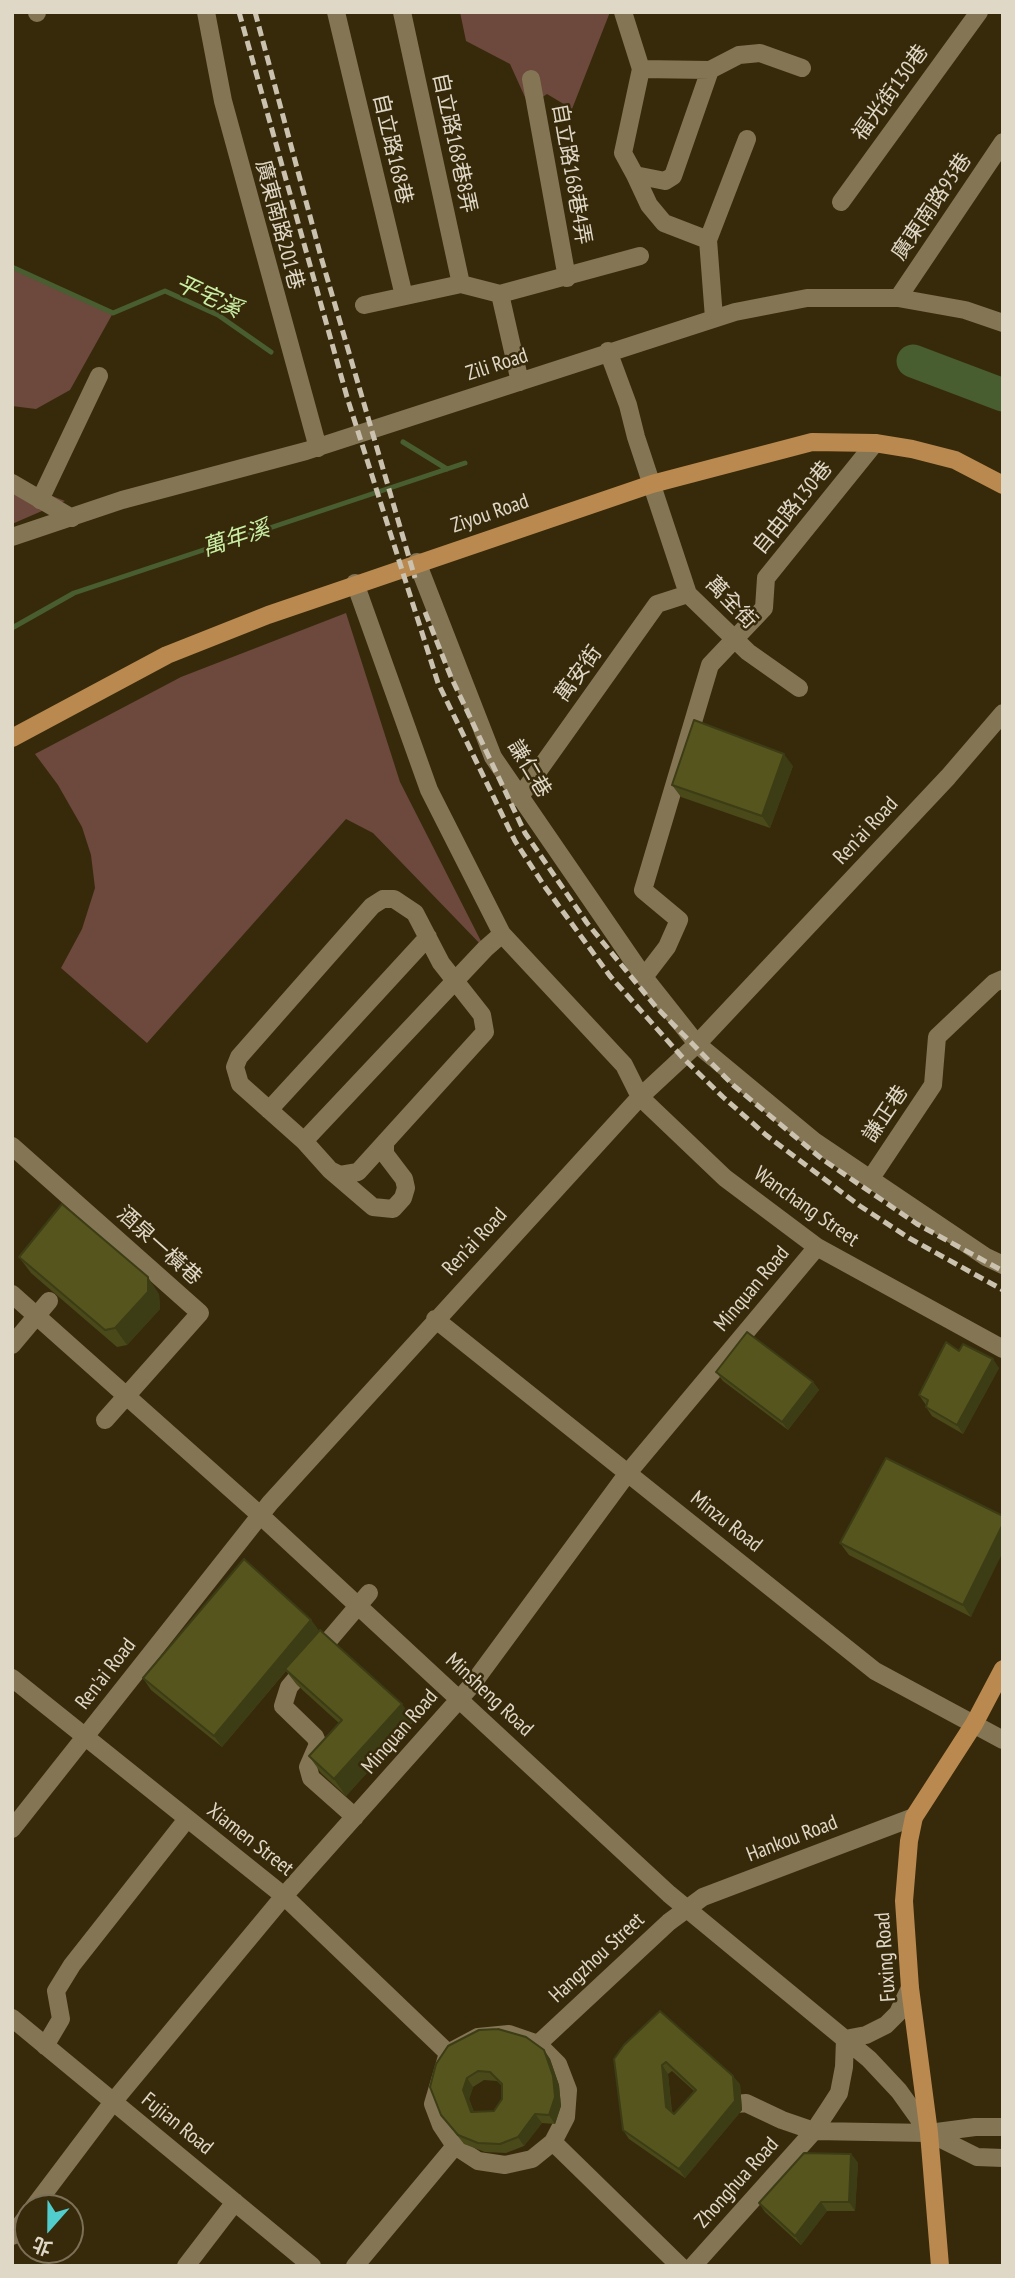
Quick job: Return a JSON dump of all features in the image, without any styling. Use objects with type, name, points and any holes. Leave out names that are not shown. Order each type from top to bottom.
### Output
[{"type":"main road","name":"Ziyou Road","points":[[12,738],[167,655],[355,583],[652,484],[812,442],[875,443],[912,449],[955,460],[1003,485]]},
{"type":"main road","name":"Fuxing Road","points":[[940,2266],[929,2133],[910,1988],[904,1901],[909,1841],[915,1817],[974,1724],[1003,1669]]},
{"type":"street","name":"廣東南路201巷","points":[[206,12],[223,102],[318,448]]},
{"type":"street","name":"自立路168巷","points":[[336,12],[404,296]]},
{"type":"street","name":"自立路168巷8弄","points":[[402,12],[461,284]]},
{"type":"street","points":[[623,12],[641,69],[623,153],[649,205],[664,223],[708,240]]},
{"type":"street","name":"福光街130巷","points":[[841,202],[979,12]]},
{"type":"street","points":[[641,69],[710,70],[739,55],[760,53],[802,68]]},
{"type":"street","points":[[635,175],[666,181],[673,176],[710,70]]},
{"type":"street","name":"自立路168巷4弄","points":[[531,79],[566,278]]},
{"type":"street","points":[[714,318],[708,240],[747,139]]},
{"type":"street","name":"廣東南路93巷","points":[[898,298],[1003,142]]},
{"type":"street","points":[[364,305],[461,284],[499,293],[566,278],[640,256]]},
{"type":"street","points":[[499,293],[520,382]]},
{"type":"street","name":"Zili Road","points":[[12,537],[122,500],[318,448],[714,318],[807,298],[898,298],[965,310],[1003,323]]},
{"type":"street","name":"萬全街","points":[[608,351],[628,405],[688,594],[748,652],[800,688]]},
{"type":"street","points":[[40,500],[99,376]]},
{"type":"street","name":"自由路130巷","points":[[734,638],[764,608],[766,578],[875,443]]},
{"type":"street","points":[[12,483],[72,518]]},
{"type":"street","name":"謙仁巷","points":[[417,562],[493,757],[644,977],[697,1044]]},
{"type":"street","name":"Wanchang Street","points":[[355,583],[429,790],[502,934],[624,1065],[640,1097],[725,1178],[817,1247],[1003,1349]]},
{"type":"street","name":"萬安街","points":[[519,798],[657,604],[688,594]]},
{"type":"street","points":[[644,977],[667,947],[679,920],[643,890],[710,665],[734,638]]},
{"type":"street","name":"Ren'ai Road","points":[[12,1829],[260,1515],[435,1318],[640,1097],[697,1044],[948,776],[1003,713]]},
{"type":"street","points":[[330,1170],[340,1175],[358,1172],[485,1032],[482,1015],[455,981],[415,913],[404,903],[394,899],[383,899],[372,906],[239,1056],[235,1076],[240,1084],[304,1142],[330,1170],[373,1207],[393,1209],[403,1198],[406,1188],[404,1179],[385,1154],[386,1142]]},
{"type":"street","points":[[304,1142],[502,934]]},
{"type":"street","points":[[269,1110],[428,937]]},
{"type":"street","name":"謙正巷","points":[[871,1178],[933,1085],[937,1037],[994,983],[1003,979]]},
{"type":"street","name":"謙正巷","points":[[697,1044],[814,1141],[1003,1265]]},
{"type":"street","name":"酒泉一橫巷","points":[[12,1146],[200,1313],[125,1395],[106,1420]]},
{"type":"street","name":"Minquan Road","points":[[44,2194],[113,2102],[284,1896],[460,1698],[627,1474],[817,1247]]},
{"type":"street","name":"Minsheng Road","points":[[12,1294],[260,1515],[363,1600],[460,1698],[687,1907],[845,2039],[900,2091],[929,2133]]},
{"type":"street","points":[[12,1345],[49,1301]]},
{"type":"street","name":"Minzu Road","points":[[435,1318],[875,1671],[1003,1740]]},
{"type":"street","points":[[355,1817],[311,1777],[308,1767],[318,1744],[316,1737],[283,1706],[289,1687],[363,1600]]},
{"type":"street","name":"Xiamen Street","points":[[12,1678],[87,1735],[284,1896],[448,2053]]},
{"type":"street","name":"Hankou Road","points":[[687,1907],[703,1896],[915,1817]]},
{"type":"street","points":[[45,2046],[61,2020],[56,1991],[72,1965],[187,1819]]},
{"type":"street","name":"Hangzhou Street","points":[[538,2044],[687,1907]]},
{"type":"street","points":[[814,2131],[839,2093],[845,2039],[866,2035],[886,2025],[898,2014],[910,1988]]},
{"type":"street","name":"Fujian Road","points":[[12,2018],[312,2266]]},
{"type":"street","points":[[509,2034],[538,2044],[558,2064],[568,2090],[566,2118],[553,2142],[532,2158],[505,2165],[478,2161],[456,2146],[441,2125],[433,2104],[448,2053],[478,2037],[509,2034]]},
{"type":"street","name":"Zhonghua Road","points":[[736,2104],[746,2103],[814,2131],[929,2133],[975,2127],[1003,2127]]},
{"type":"street","name":"Zhonghua Road","points":[[694,2266],[814,2131]]},
{"type":"street","points":[[929,2133],[977,2157],[1003,2158]]},
{"type":"street","points":[[553,2142],[680,2266]]},
{"type":"street","points":[[355,2266],[456,2146]]},
{"type":"street","points":[[186,2266],[235,2202]]},
{"type":"shaded area","points":[[460,12],[610,12],[572,109],[547,94],[529,106],[510,64],[466,41]]},
{"type":"shaded area","points":[[12,267],[113,313],[70,390],[36,409],[12,406]]},
{"type":"shaded area","points":[[12,480],[21,484],[65,501],[12,524]]},
{"type":"shaded area","points":[[346,613],[400,782],[485,949],[373,833],[346,819],[147,1043],[61,968],[82,929],[95,888],[91,855],[82,827],[58,785],[35,754],[181,677]]},
{"type":"building","points":[[694,720],[784,754],[762,816],[672,785]]},
{"type":"building","points":[[62,1204],[148,1277],[148,1292],[115,1328],[105,1330],[19,1257]]},
{"type":"building","points":[[747,1332],[813,1382],[782,1422],[716,1372]]},
{"type":"building","points":[[946,1342],[959,1351],[963,1344],[993,1359],[957,1425],[926,1407],[928,1400],[919,1395]]},
{"type":"building","points":[[886,1458],[1003,1516],[1003,1524],[963,1605],[840,1543]]},
{"type":"building","points":[[244,1559],[311,1620],[214,1736],[143,1678]]},
{"type":"building","points":[[320,1630],[402,1704],[334,1779],[309,1756],[342,1720],[285,1669]]},
{"type":"building","points":[[660,2011],[733,2076],[735,2101],[679,2169],[623,2130],[614,2059],[624,2045]],"holes":[[[666,2062],[696,2090],[674,2114],[666,2107],[662,2065]]]},
{"type":"building","points":[[498,2029],[526,2037],[544,2050],[553,2076],[555,2097],[549,2115],[535,2114],[518,2137],[500,2144],[478,2143],[458,2135],[441,2115],[430,2087],[436,2064],[448,2046],[479,2030]],"holes":[[[478,2071],[490,2072],[502,2084],[502,2099],[494,2111],[471,2112],[463,2090],[467,2078]]]},
{"type":"building","points":[[804,2153],[851,2154],[849,2202],[821,2202],[795,2236],[759,2203]]},
{"type":"waterway","name":"平宅溪","points":[[12,267],[113,313],[165,291],[218,315],[271,352]]},
{"type":"waterway","name":"萬年溪","points":[[913,361],[1003,395]]},
{"type":"waterway","name":"平宅溪","points":[[403,442],[447,469]]},
{"type":"waterway","name":"萬年溪","points":[[12,628],[74,593],[465,463]]},
{"type":"railway","points":[[239,12],[347,397],[438,683],[515,841],[610,976],[683,1058],[723,1097],[766,1135],[860,1206],[909,1238],[1003,1290]]},
{"type":"railway","points":[[255,12],[321,257],[415,578]]},
{"type":"railway","points":[[425,612],[451,677],[525,833],[587,923],[656,1007],[733,1085],[822,1159],[917,1224],[1003,1271]]}]
